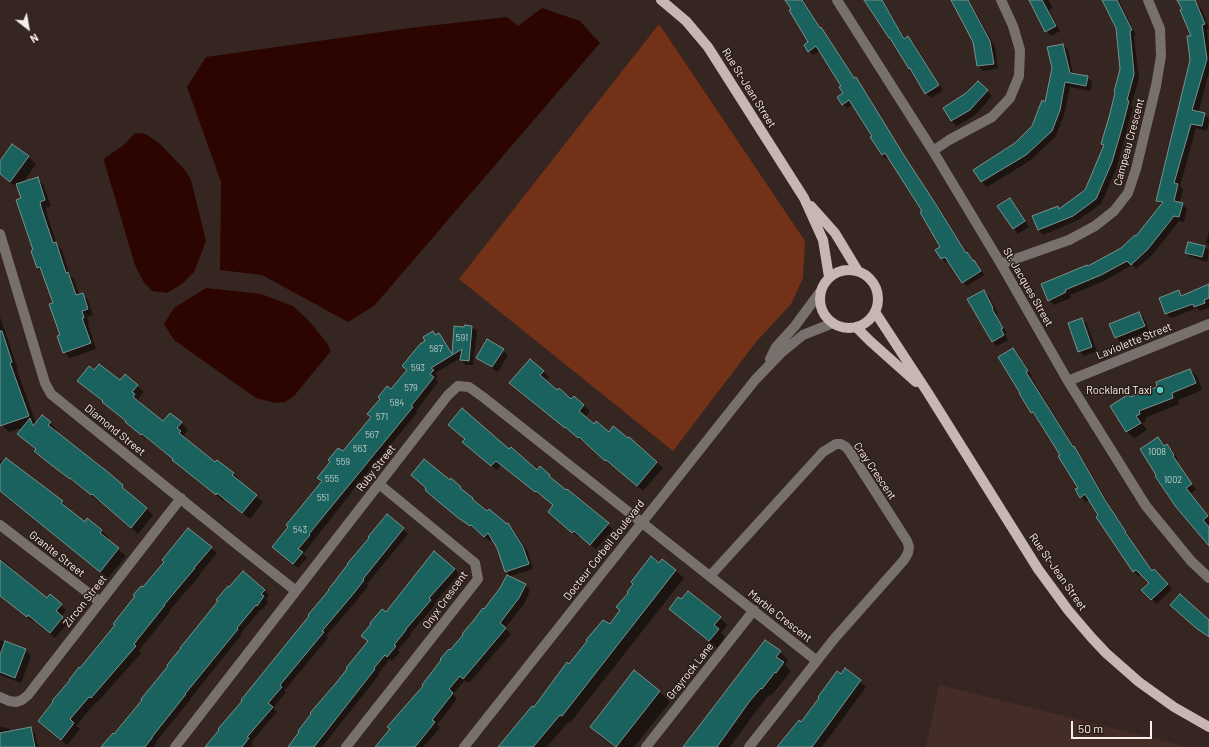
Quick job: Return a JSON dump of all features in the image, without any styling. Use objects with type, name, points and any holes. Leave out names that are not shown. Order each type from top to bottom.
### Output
[{"type":"main road","name":"Rue St-Jean Street","points":[[661,0],[686,21],[708,46],[804,198],[823,240],[829,277]]},
{"type":"main road","name":"Rue St-Jean Street","points":[[804,198],[835,233],[858,271],[867,276],[874,283],[878,302],[875,312],[928,393],[1038,569],[1059,599],[1076,621],[1106,653],[1139,682],[1174,707],[1209,727]]},
{"type":"main road","points":[[858,271],[848,270],[838,272],[829,277],[820,292],[822,310],[826,317],[833,323],[848,328],[864,324],[875,312]]},
{"type":"main road","name":"Rue St-Jean Street","points":[[856,327],[928,393]]},
{"type":"street","name":"St. Jacques Street","points":[[837,0],[933,151],[1001,264],[1068,381],[1146,506],[1190,561],[1209,578]]},
{"type":"street","points":[[933,151],[949,140],[992,117],[1010,98],[1019,76],[1020,50],[1013,26],[1001,0]]},
{"type":"street","name":"Campeau Crescent","points":[[1001,264],[1069,240],[1095,226],[1114,211],[1128,193],[1138,161],[1156,86],[1161,56],[1160,29],[1148,0]]},
{"type":"street","name":"Diamond Street","points":[[0,234],[48,389],[56,398],[239,546],[296,590]]},
{"type":"street","name":"Docteur Corbeil Boulevard","points":[[764,369],[776,348],[795,326],[820,292]]},
{"type":"street","name":"Docteur Corbeil Boulevard","points":[[464,747],[724,416],[764,369],[803,335],[833,323]]},
{"type":"street","name":"Laviolette Street","points":[[1068,381],[1209,324]]},
{"type":"street","name":"Ruby Street","points":[[175,747],[448,395],[458,386],[469,387],[483,397],[641,522]]},
{"type":"street","name":"Cray Crescent","points":[[710,576],[823,452],[836,444],[841,444],[846,447],[909,547],[908,553],[904,560],[817,661]]},
{"type":"street","name":"Onyx Crescent","points":[[346,747],[478,579],[476,563],[379,484]]},
{"type":"street","name":"Zircon Street","points":[[0,697],[8,701],[16,702],[22,700],[28,695],[181,498]]},
{"type":"street","name":"Marble Crescent","points":[[641,522],[817,661]]},
{"type":"street","name":"Granite Street","points":[[0,525],[100,602]]},
{"type":"street","name":"Grayrock Lane","points":[[646,747],[754,610]]},
{"type":"street","points":[[749,747],[817,661]]},
{"type":"shaded area","points":[[542,8],[580,21],[600,43],[374,306],[348,322],[262,275],[220,270],[221,182],[187,87],[206,57],[410,28],[507,17],[518,26]]},
{"type":"shaded area","points":[[659,24],[805,241],[803,278],[791,304],[756,342],[673,451],[459,279]]},
{"type":"shaded area","points":[[135,133],[146,134],[160,144],[185,170],[191,180],[206,241],[194,272],[182,284],[167,293],[152,291],[143,281],[135,265],[104,161],[105,158],[125,144]]},
{"type":"shaded area","points":[[206,288],[261,294],[293,306],[309,321],[327,343],[331,351],[294,396],[285,402],[275,403],[256,398],[174,340],[164,324],[174,308]]},
{"type":"shaded area","points":[[939,685],[1188,747],[926,747]]},
{"type":"building","points":[[785,0],[802,0],[854,78],[856,77],[966,253],[967,252],[973,261],[974,260],[981,271],[962,283],[945,257],[941,259],[935,250],[940,247],[920,212],[922,211],[885,153],[882,155],[870,137],[872,136],[849,100],[842,105],[837,97],[843,93],[839,87],[841,86],[816,46],[808,52],[804,45],[808,42],[789,10],[791,9]]},
{"type":"building","points":[[864,0],[882,0],[904,39],[908,36],[939,85],[925,94],[910,68],[909,69]]},
{"type":"building","points":[[951,0],[968,0],[990,41],[994,64],[977,66],[973,42]]},
{"type":"building","points":[[1029,0],[1042,0],[1056,26],[1045,32]]},
{"type":"building","points":[[1102,0],[1117,0],[1132,30],[1130,31],[1134,74],[1122,128],[1112,162],[1096,199],[1073,216],[1038,230],[1032,216],[1058,206],[1059,209],[1085,190],[1104,145],[1101,144],[1120,69],[1116,28]]},
{"type":"building","points":[[1177,0],[1195,0],[1205,24],[1202,25],[1207,59],[1192,110],[1205,113],[1202,126],[1191,124],[1174,183],[1178,184],[1174,201],[1183,203],[1179,217],[1174,216],[1148,249],[1131,265],[1127,261],[1101,275],[1065,290],[1066,292],[1048,301],[1041,284],[1087,265],[1088,266],[1121,248],[1135,235],[1136,236],[1163,202],[1156,201],[1190,60],[1187,36],[1191,36],[1180,10],[1182,9]]},
{"type":"building","points":[[1063,44],[1070,73],[1088,76],[1086,86],[1065,82],[1060,110],[1052,131],[1026,155],[981,182],[973,170],[1015,143],[1032,126],[1042,100],[1045,102],[1052,68],[1047,47]]},
{"type":"building","points":[[978,81],[988,90],[970,110],[951,121],[943,108],[966,93]]},
{"type":"building","points":[[12,144],[29,156],[10,182],[0,174],[0,161]]},
{"type":"building","points":[[38,177],[45,200],[40,202],[41,207],[53,243],[56,242],[66,273],[68,272],[76,295],[83,293],[88,309],[82,311],[84,318],[82,318],[91,343],[63,353],[57,336],[60,335],[49,304],[53,303],[40,267],[37,268],[31,251],[33,250],[16,200],[21,198],[16,184]]},
{"type":"building","points":[[1010,198],[1025,221],[1013,229],[997,206]]},
{"type":"building","points":[[1188,242],[1205,246],[1202,257],[1185,253]]},
{"type":"building","points":[[1209,284],[1209,298],[1204,300],[1205,303],[1194,307],[1193,304],[1165,314],[1159,298],[1179,290],[1181,296]]},
{"type":"building","points":[[984,290],[993,308],[992,309],[1003,328],[1001,329],[1004,335],[992,342],[967,299]]},
{"type":"building","points":[[1139,312],[1145,326],[1115,338],[1109,324]]},
{"type":"building","points":[[1082,318],[1092,347],[1078,352],[1068,323]]},
{"type":"building","points":[[465,325],[472,326],[469,361],[460,360],[462,349],[431,368],[434,370],[430,374],[434,377],[411,406],[413,407],[309,534],[310,535],[298,549],[303,552],[293,564],[272,547],[288,527],[286,525],[322,481],[317,478],[330,462],[328,460],[338,448],[343,451],[371,417],[367,414],[380,399],[378,397],[387,386],[391,389],[407,370],[402,366],[420,344],[425,341],[423,337],[433,331],[435,335],[439,333],[452,354],[454,326],[464,327]]},
{"type":"building","points":[[0,331],[2,331],[12,362],[10,363],[29,416],[0,426]]},
{"type":"building","points":[[487,339],[504,349],[492,367],[476,358]]},
{"type":"building","points":[[1013,348],[1028,371],[1026,372],[1073,447],[1074,446],[1125,532],[1152,571],[1154,569],[1168,584],[1151,600],[1141,590],[1149,583],[1136,570],[1133,572],[1096,517],[1098,515],[1085,494],[1080,498],[1075,489],[1078,488],[1058,456],[1060,455],[1033,412],[1031,413],[998,357]]},
{"type":"building","points":[[530,359],[544,371],[540,375],[557,390],[559,388],[571,399],[574,396],[584,405],[579,411],[594,424],[596,421],[609,432],[613,426],[628,438],[629,437],[657,462],[637,486],[606,460],[605,461],[579,437],[578,438],[565,428],[509,383]]},
{"type":"building","points":[[99,364],[120,380],[125,374],[138,385],[132,392],[135,394],[133,397],[163,421],[170,413],[182,422],[177,428],[181,431],[179,433],[215,462],[217,460],[234,473],[232,475],[257,495],[242,513],[217,493],[216,495],[172,460],[173,459],[125,422],[126,421],[102,402],[103,401],[77,381],[89,366],[94,370]]},
{"type":"building","points":[[1190,369],[1196,383],[1172,393],[1173,398],[1139,411],[1140,414],[1136,416],[1141,423],[1126,432],[1110,406],[1129,394],[1130,397],[1157,387],[1156,382]]},
{"type":"building","points":[[462,408],[509,449],[511,447],[537,470],[540,466],[550,475],[549,476],[609,523],[590,545],[574,531],[572,533],[548,512],[553,505],[536,491],[535,492],[496,461],[491,466],[462,442],[465,439],[448,425]]},
{"type":"building","points":[[42,415],[51,422],[48,425],[109,473],[123,485],[122,487],[147,508],[131,528],[92,494],[91,495],[34,451],[36,449],[17,434],[30,418],[33,426]]},
{"type":"building","points":[[1158,437],[1164,446],[1167,444],[1174,455],[1173,456],[1192,484],[1186,488],[1208,516],[1203,520],[1209,527],[1209,546],[1176,507],[1155,476],[1156,475],[1140,449]]},
{"type":"building","points":[[6,458],[63,501],[61,503],[85,522],[87,518],[102,530],[100,533],[119,548],[100,572],[0,491],[0,465]]},
{"type":"building","points":[[424,459],[450,480],[451,478],[461,487],[460,488],[473,498],[472,499],[487,511],[489,509],[507,524],[508,523],[523,547],[529,564],[505,572],[497,548],[488,533],[484,537],[471,525],[470,526],[457,517],[425,490],[426,488],[411,475]]},
{"type":"building","points":[[387,514],[404,528],[363,579],[364,580],[354,593],[322,631],[324,632],[280,685],[282,687],[268,703],[273,707],[247,737],[249,738],[242,747],[205,747],[309,616],[308,615],[329,590],[347,564]]},
{"type":"building","points":[[188,528],[212,547],[134,644],[136,646],[91,698],[89,697],[70,719],[74,723],[61,740],[38,721],[79,667],[80,668],[115,625],[113,624],[135,596],[133,595],[141,586],[143,587],[164,562],[162,560]]},
{"type":"building","points":[[434,551],[455,569],[429,598],[431,600],[406,629],[394,645],[396,646],[387,657],[385,655],[374,668],[375,669],[314,747],[288,747],[311,714],[310,713],[336,683],[368,641],[361,636],[371,624],[370,623],[382,609],[386,612]]},
{"type":"building","points":[[651,556],[659,563],[662,559],[676,570],[562,716],[560,715],[533,747],[498,747],[532,706],[534,707],[567,662],[569,664],[587,641],[586,640],[603,620],[610,624],[620,610],[616,607],[628,593],[627,592],[633,584],[631,582]]},
{"type":"building","points":[[0,560],[47,598],[50,594],[62,604],[56,611],[63,617],[50,633],[28,615],[27,617],[0,596]]},
{"type":"building","points":[[243,571],[265,590],[261,594],[264,596],[237,628],[238,629],[185,694],[145,747],[101,747],[113,733],[114,734],[142,700],[141,699],[168,666],[167,665],[180,648],[218,601],[216,600]]},
{"type":"building","points":[[507,575],[526,584],[519,598],[500,623],[506,628],[463,679],[460,676],[449,689],[453,693],[432,720],[435,722],[415,747],[375,747],[390,729],[387,727],[423,686],[422,685],[441,660],[440,659],[449,649],[450,650],[483,608],[484,609],[500,588]]},
{"type":"building","points":[[688,591],[721,617],[714,625],[719,629],[709,641],[669,609],[678,597],[681,599]]},
{"type":"building","points":[[1180,594],[1209,620],[1209,637],[1196,628],[1170,605]]},
{"type":"building","points":[[765,640],[781,651],[776,657],[784,662],[776,673],[775,672],[762,689],[761,688],[749,702],[717,747],[683,747]]},
{"type":"building","points":[[5,641],[26,649],[15,678],[0,672],[0,655]]},
{"type":"building","points":[[845,668],[861,680],[812,747],[777,747],[799,720],[801,722],[837,671],[841,674]]},
{"type":"building","points":[[634,670],[660,691],[616,747],[590,727]]},
{"type":"building","points":[[31,727],[35,747],[0,747],[0,733]]},
{"type":"place","name":"Rockland Taxi","points":[[1160,390]]}]
